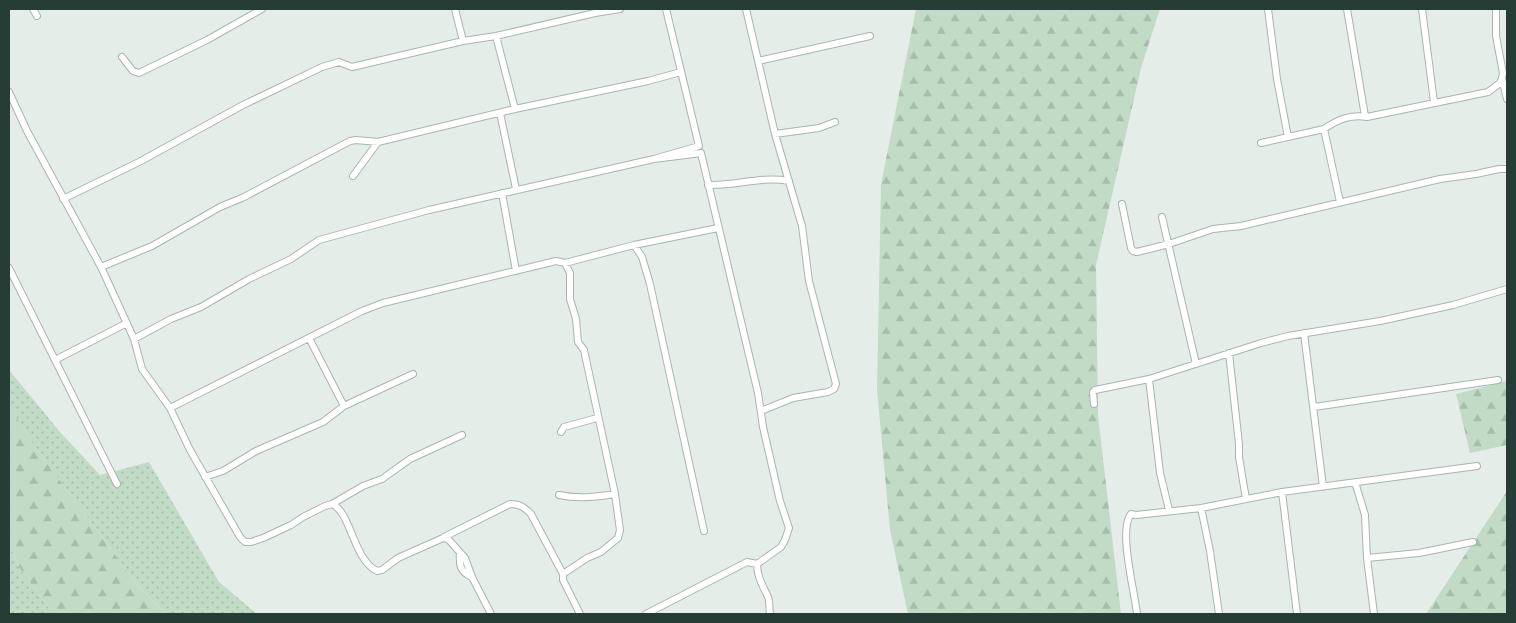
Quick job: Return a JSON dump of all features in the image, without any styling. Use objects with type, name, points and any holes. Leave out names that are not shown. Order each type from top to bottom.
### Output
[{"type":"street","points":[[33,9],[37,16]]},
{"type":"street","points":[[122,57],[127,66],[139,73],[206,40],[262,9]]},
{"type":"street","points":[[455,9],[463,41]]},
{"type":"street","points":[[63,199],[138,162],[225,114],[322,67],[339,62],[352,67],[463,41],[496,36],[585,15],[620,9]]},
{"type":"street","points":[[134,339],[171,319],[201,307],[291,258],[319,240],[502,192],[654,159],[699,146],[666,9]]},
{"type":"street","points":[[746,9],[775,134],[802,226],[809,281],[836,384],[834,389],[828,392],[793,398],[761,411]]},
{"type":"street","points":[[1268,9],[1277,79],[1288,137]]},
{"type":"street","points":[[1346,9],[1365,116]]},
{"type":"street","points":[[1422,9],[1434,102]]},
{"type":"street","points":[[1261,143],[1324,129],[1339,120],[1356,116],[1365,116],[1488,92],[1500,84],[1503,73],[1496,36],[1496,9]]},
{"type":"street","points":[[496,36],[516,109]]},
{"type":"street","points":[[758,61],[870,36]]},
{"type":"street","points":[[101,267],[152,246],[220,207],[244,197],[350,141],[378,142],[681,72]]},
{"type":"street","points":[[1502,78],[1507,100]]},
{"type":"street","points":[[9,92],[27,131],[101,267],[134,339],[142,369],[170,408],[205,477],[240,537],[245,542],[263,538],[291,525],[302,517],[332,504],[363,486],[382,479],[410,459],[462,435]]},
{"type":"street","points":[[500,113],[516,189]]},
{"type":"street","points":[[775,134],[820,128],[834,122]]},
{"type":"street","points":[[1324,129],[1340,202]]},
{"type":"street","points":[[353,176],[378,142]]},
{"type":"street","points":[[646,614],[747,562],[757,564],[781,547],[789,528],[780,501],[722,237],[718,228],[701,153],[654,159]]},
{"type":"street","points":[[1122,204],[1133,251],[1137,252],[1170,244],[1213,229],[1241,226],[1440,179],[1507,169]]},
{"type":"street","points":[[708,185],[770,179],[789,180]]},
{"type":"street","points":[[502,192],[516,271]]},
{"type":"street","points":[[1162,217],[1170,244],[1196,364]]},
{"type":"street","points":[[170,408],[362,311],[383,303],[556,261],[565,263],[634,245],[718,228]]},
{"type":"street","points":[[634,245],[642,257],[650,284],[704,531]]},
{"type":"street","points":[[563,574],[587,558],[601,552],[618,538],[620,530],[615,494],[597,418],[584,350],[578,342],[576,320],[570,299],[570,273],[565,263]]},
{"type":"street","points":[[9,268],[117,484]]},
{"type":"street","points":[[1094,404],[1093,392],[1095,390],[1149,379],[1261,343],[1304,333],[1380,321],[1453,305],[1507,288]]},
{"type":"street","points":[[55,360],[127,323]]},
{"type":"street","points":[[1304,333],[1323,487]]},
{"type":"street","points":[[308,338],[344,406]]},
{"type":"street","points":[[1229,353],[1239,457],[1246,500]]},
{"type":"street","points":[[205,477],[223,471],[256,451],[323,422],[344,406],[413,374]]},
{"type":"street","points":[[1149,379],[1160,473],[1169,510]]},
{"type":"street","points":[[1314,407],[1498,380]]},
{"type":"street","points":[[561,432],[564,427],[597,418]]},
{"type":"street","points":[[1137,614],[1128,559],[1127,519],[1131,514],[1201,508],[1282,492],[1477,466]]},
{"type":"street","points":[[1355,482],[1365,515],[1367,558],[1374,614]]},
{"type":"street","points":[[1282,492],[1297,614]]},
{"type":"street","points":[[558,495],[570,498],[615,494]]},
{"type":"street","points":[[332,504],[343,514],[356,545],[374,571],[382,570],[398,558],[510,504],[517,504],[531,514],[563,574],[563,580],[580,614]]},
{"type":"street","points":[[1201,508],[1210,551],[1219,614]]},
{"type":"street","points":[[442,538],[448,538],[468,563],[472,577],[491,614]]},
{"type":"street","points":[[1367,558],[1419,553],[1473,542]]},
{"type":"street","points":[[757,564],[762,588],[768,597],[770,614]]},
{"type":"green space","points":[[916,9],[1160,9],[1141,68],[1096,265],[1098,415],[1121,614],[908,614],[890,530],[877,389],[881,184]]},
{"type":"green space","points":[[9,370],[60,432],[100,475],[149,462],[219,582],[257,614],[166,614],[140,588],[37,450],[9,406]]},
{"type":"green space","points":[[1507,381],[1507,445],[1470,453],[1456,394]]},
{"type":"green space","points":[[9,406],[37,450],[140,588],[166,614],[53,614],[19,567],[9,543]]},
{"type":"green space","points":[[1507,491],[1507,614],[1426,614]]},
{"type":"green space","points":[[9,543],[19,567],[53,614],[9,614]]}]
